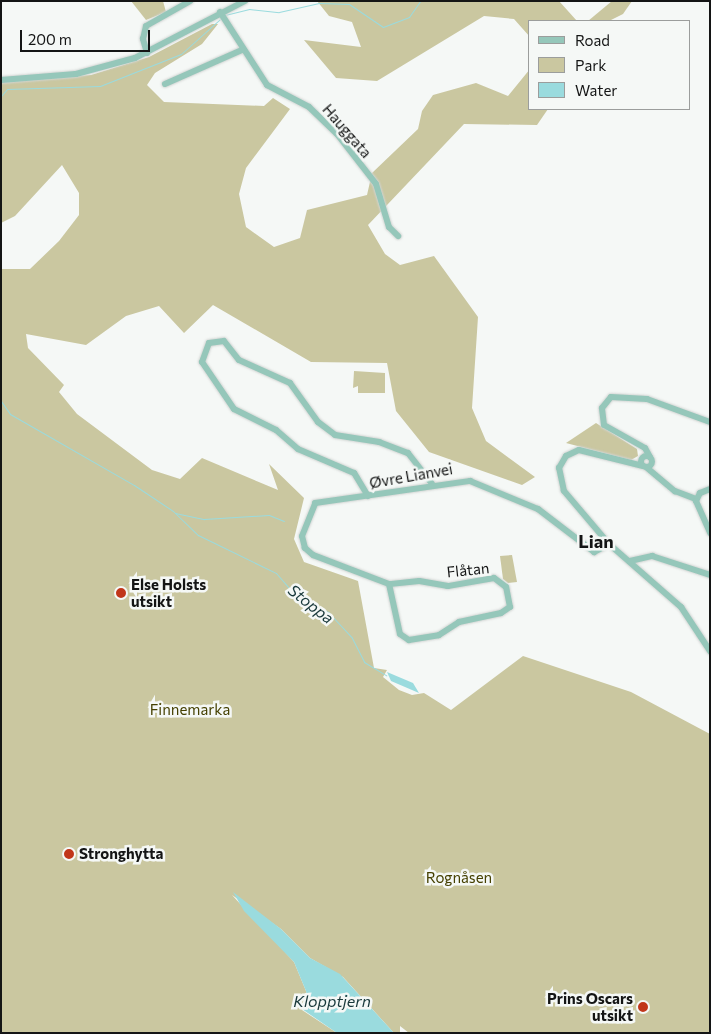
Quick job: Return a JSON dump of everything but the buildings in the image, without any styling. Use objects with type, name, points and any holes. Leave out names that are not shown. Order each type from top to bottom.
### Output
[{"type":"street","points":[[147,53],[143,39],[146,26],[190,1]]},
{"type":"street","points":[[1,80],[84,73],[147,53],[222,15],[245,1]]},
{"type":"street","name":"Hauggata","points":[[222,15],[242,50],[270,87],[291,95],[331,127],[376,184],[389,227],[398,236]]},
{"type":"street","points":[[165,84],[242,50]]},
{"type":"street","points":[[368,496],[354,473],[298,449],[276,430],[234,409],[202,362],[209,343],[224,341],[239,360],[290,382],[315,419],[335,435],[379,442],[408,453],[432,484]]},
{"type":"street","points":[[710,422],[647,400],[611,397],[602,408],[604,425],[641,446],[646,461],[654,470],[675,490],[696,499],[710,533]]},
{"type":"street","points":[[646,461],[628,463],[579,450],[566,456],[558,468],[564,491],[609,544],[681,607],[710,651]]},
{"type":"street","name":"Øvre Lianvei","points":[[390,584],[306,550],[302,536],[315,503],[462,480],[491,487],[556,520],[594,552],[609,544]]},
{"type":"street","points":[[696,499],[710,489]]},
{"type":"street","points":[[630,561],[652,556],[710,575]]},
{"type":"street","name":"Flåtan","points":[[494,578],[506,587],[510,607],[501,613],[459,622],[439,635],[409,640],[400,634],[390,584],[418,580],[448,586],[494,578]]},
{"type":"green space","points":[[131,1],[163,1],[166,12],[146,20]]},
{"type":"green space","points":[[317,1],[559,1],[576,20],[528,20],[528,35],[514,19],[484,16],[377,81],[336,78],[304,40],[361,47],[352,22],[329,16]]},
{"type":"green space","points":[[612,1],[632,1],[623,14],[611,20],[589,20]]},
{"type":"green space","name":"Finnemarka","points":[[212,24],[218,24],[202,44],[155,73],[147,85],[164,102],[264,106],[273,98],[290,109],[246,168],[239,194],[246,227],[274,247],[300,238],[307,210],[367,195],[372,173],[418,129],[422,111],[433,95],[476,83],[508,96],[528,71],[528,110],[547,110],[537,125],[464,124],[368,225],[385,254],[400,265],[434,256],[478,317],[472,408],[486,441],[535,477],[522,485],[429,452],[396,411],[387,363],[311,362],[213,305],[184,333],[159,306],[126,316],[86,345],[26,334],[28,348],[64,385],[59,392],[77,414],[152,470],[180,479],[202,458],[278,490],[269,464],[304,498],[294,539],[304,562],[358,581],[374,668],[387,670],[383,677],[399,690],[412,695],[424,693],[451,710],[523,656],[631,692],[710,734],[710,1033],[409,1033],[400,1026],[400,1033],[394,1033],[343,977],[310,958],[281,929],[232,895],[294,962],[308,1001],[302,1010],[337,1033],[1,1033],[1,269],[30,269],[59,241],[79,215],[79,193],[62,165],[15,216],[1,223],[1,82],[91,75],[149,57]]},
{"type":"green space","points":[[354,371],[385,373],[385,393],[358,393],[358,386],[353,388]]},
{"type":"green space","points":[[596,423],[637,449],[638,456],[631,460],[566,443]]},
{"type":"green space","points":[[512,555],[517,582],[508,583],[503,579],[500,556]]},
{"type":"water","points":[[387,672],[413,683],[419,693],[391,681]]},
{"type":"water","name":"Klopptjern","points":[[233,892],[281,929],[310,958],[340,974],[394,1033],[337,1033],[302,1009],[308,1001],[294,962],[244,911]]},
{"type":"waterway","points":[[225,15],[249,9],[279,12],[319,3],[349,4],[383,27],[409,17],[420,1]]},
{"type":"waterway","points":[[1,96],[7,89],[100,86],[181,54],[220,19]]},
{"type":"waterway","name":"Stoppa","points":[[1,401],[10,414],[134,485],[173,511],[198,535],[276,573],[294,594],[329,613],[352,638],[364,662],[386,675]]},
{"type":"waterway","name":"Stoppa","points":[[175,513],[204,519],[269,515],[284,521]]},
{"type":"place","name":"Else Holsts utsikt","points":[[121,593]]},
{"type":"place","name":"Stronghytta","points":[[69,854]]},
{"type":"place","name":"Prins Oscars utsikt","points":[[643,1007]]},
{"type":"district","name":"Lian","points":[[596,541]]},
{"type":"park label","name":"Rognåsen","points":[[459,878]]}]
